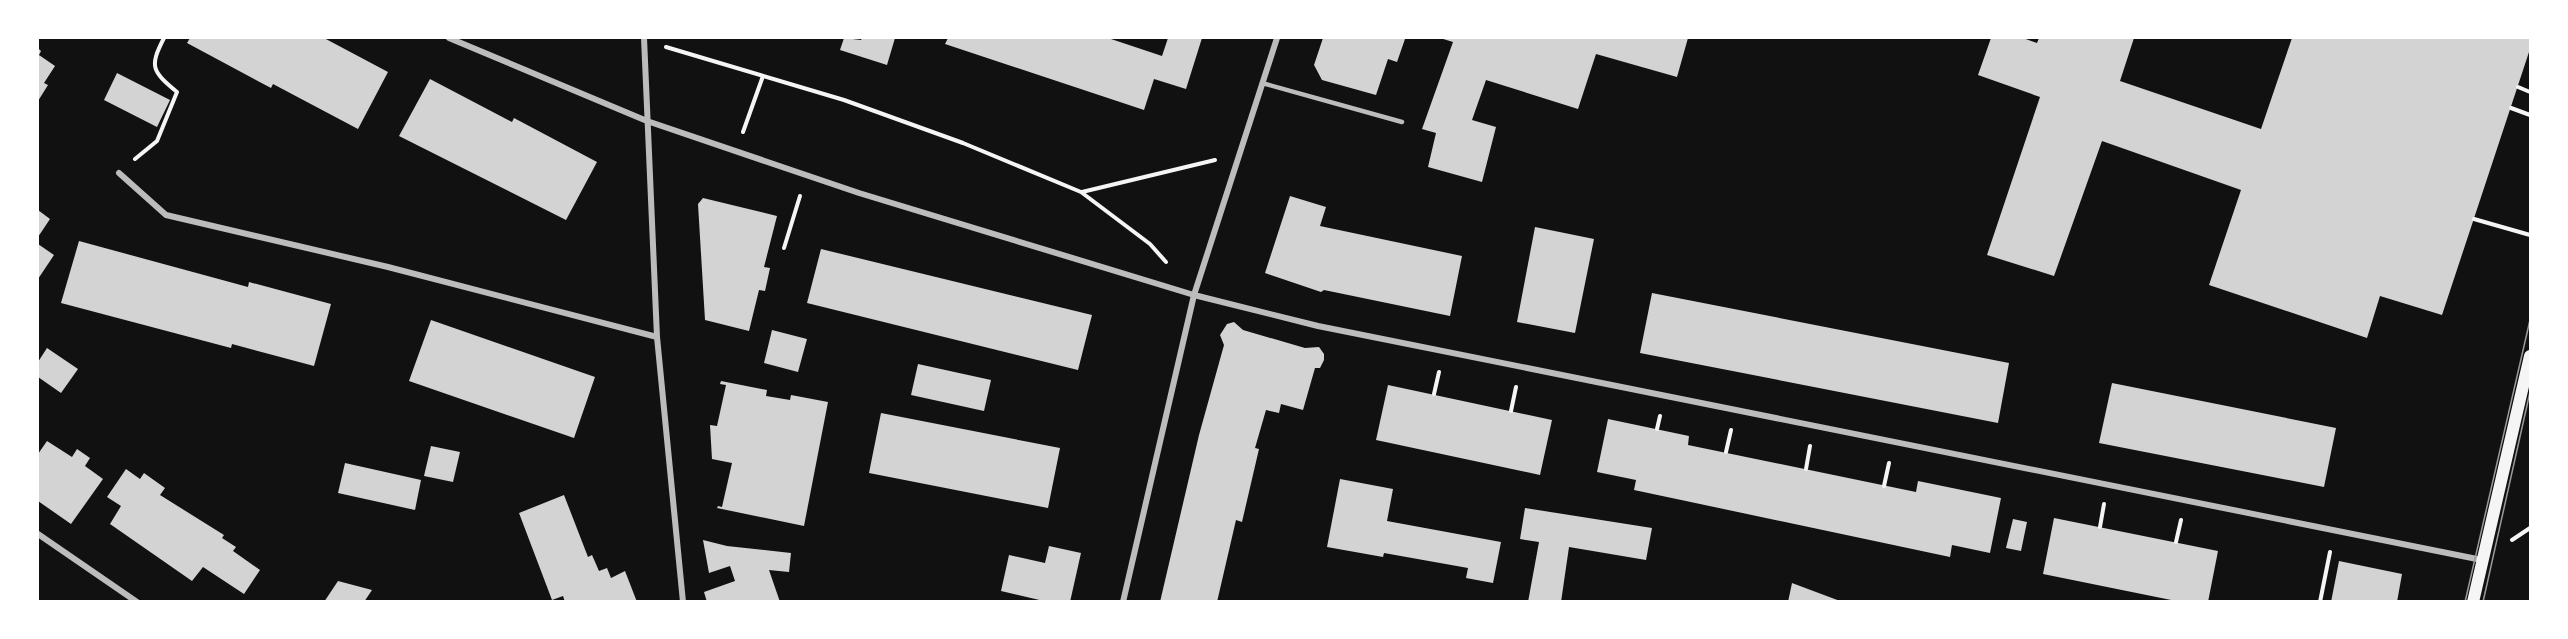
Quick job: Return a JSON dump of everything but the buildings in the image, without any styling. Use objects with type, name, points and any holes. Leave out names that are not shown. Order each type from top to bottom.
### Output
[{"type":"main road","points":[[2473,602],[2530,356]]},
{"type":"street","points":[[449,38],[647,121],[736,152],[1194,295],[1318,326],[2482,560]]},
{"type":"street","points":[[1123,602],[1194,295],[1277,38]]},
{"type":"street","points":[[644,40],[657,337],[683,602]]},
{"type":"street","points":[[119,173],[166,215],[388,267],[657,337]]},
{"type":"street","points":[[38,534],[137,602]]},
{"type":"lane","points":[[1262,82],[1402,122]]},
{"type":"path","points":[[119,173],[157,141],[177,92],[159,77],[154,68],[155,56],[164,38]]},
{"type":"path","points":[[644,40],[844,100],[920,127],[1081,192],[1150,244],[1194,295]]},
{"type":"path","points":[[736,152],[763,76]]},
{"type":"path","points":[[2518,87],[2530,92]]},
{"type":"path","points":[[2511,108],[2530,115]]},
{"type":"path","points":[[1081,192],[1239,154]]},
{"type":"path","points":[[784,248],[806,175]]},
{"type":"path","points":[[2474,219],[2530,235]]},
{"type":"path","points":[[2320,602],[2334,530]]},
{"type":"tram line","points":[[2465,602],[2530,320]]},
{"type":"tram line","points":[[2483,602],[2530,392]]}]
